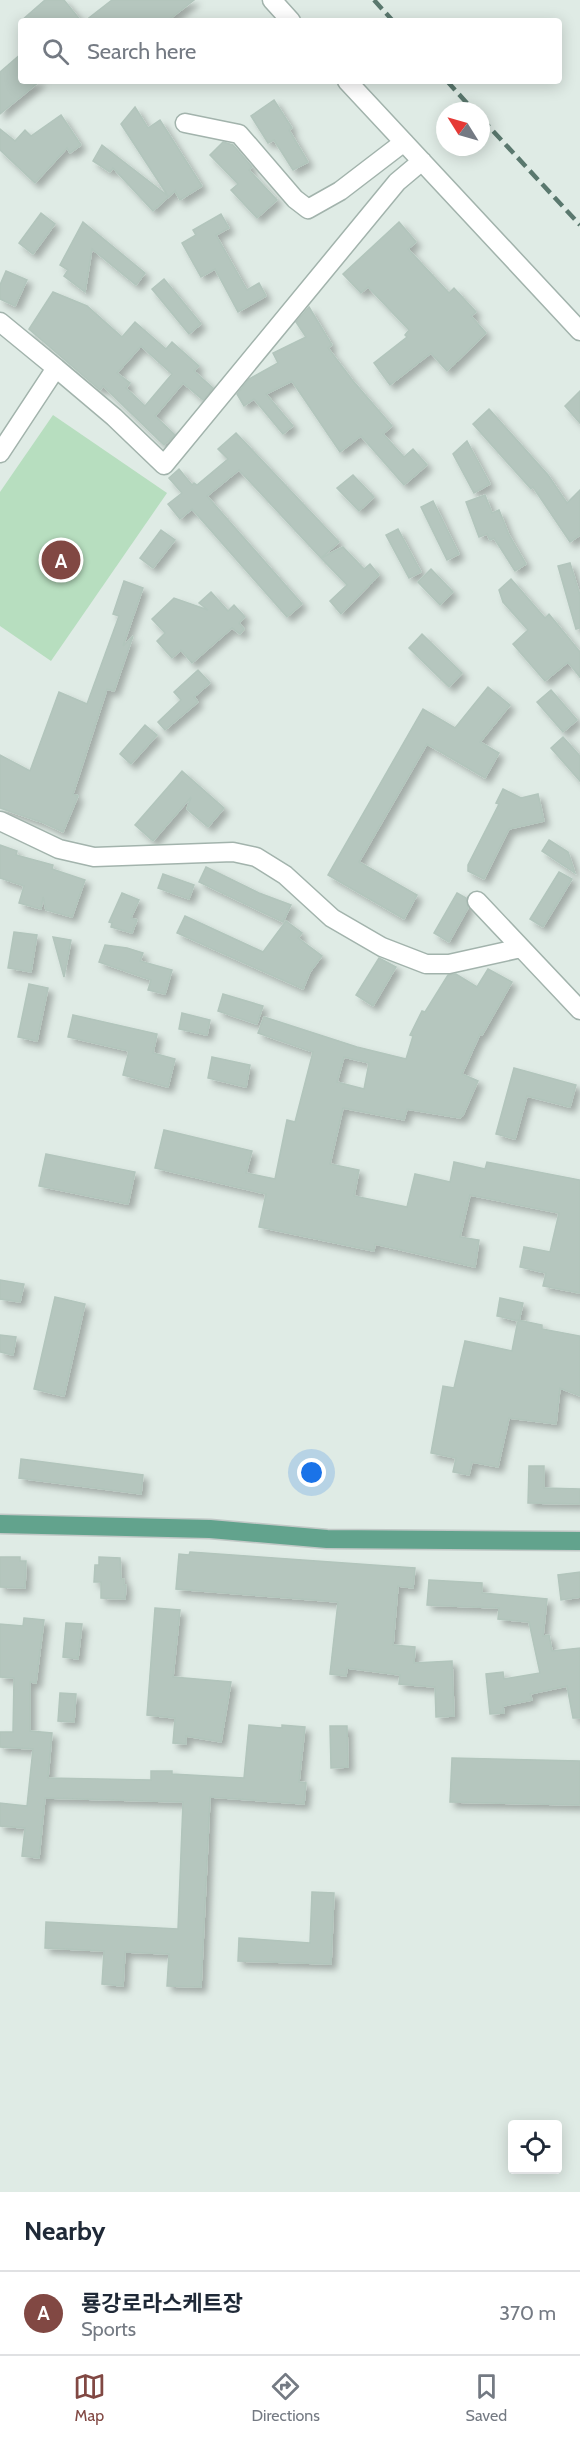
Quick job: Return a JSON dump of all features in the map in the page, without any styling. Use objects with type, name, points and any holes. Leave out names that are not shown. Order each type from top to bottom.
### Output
[{"type":"main road","points":[[0,1524],[210,1529],[327,1539],[580,1541]]},
{"type":"street","points":[[272,0],[288,18]]},
{"type":"street","points":[[350,84],[580,331]]},
{"type":"street","points":[[185,123],[239,134],[295,199],[308,209],[340,191],[404,142]]},
{"type":"street","points":[[0,322],[114,417],[164,465],[397,182],[422,161]]},
{"type":"street","points":[[0,453],[56,368]]},
{"type":"street","points":[[0,821],[59,849],[94,857],[233,852],[256,857],[285,875],[332,918],[382,947],[426,964],[449,964],[521,948]]},
{"type":"street","points":[[477,901],[580,1010]]},
{"type":"green space","points":[[53,415],[167,493],[51,661],[0,626],[0,492]]},
{"type":"building","points":[[45,0],[64,0],[79,18],[24,18]]},
{"type":"building","points":[[112,0],[194,0],[171,18],[89,18]]},
{"type":"building","points":[[18,57],[18,84],[36,84],[0,114],[0,72]]},
{"type":"building","points":[[274,100],[292,128],[289,130],[308,162],[293,170],[274,140],[268,143],[251,116]]},
{"type":"building","points":[[135,107],[148,128],[160,120],[202,186],[180,200],[175,191],[153,211],[113,168],[110,172],[93,161],[102,145],[168,196],[121,124]]},
{"type":"building","points":[[61,115],[81,145],[70,153],[67,148],[35,183],[0,150],[0,129],[15,141],[25,130],[31,136]]},
{"type":"building","points":[[223,142],[233,145],[252,167],[249,170],[277,200],[257,218],[231,190],[238,184],[210,155]]},
{"type":"building","points":[[41,213],[55,224],[33,254],[19,243]]},
{"type":"building","points":[[221,214],[229,228],[216,235],[247,290],[259,283],[266,296],[238,312],[215,269],[201,277],[182,243],[196,235],[193,230]]},
{"type":"building","points":[[83,222],[145,273],[136,285],[92,249],[85,292],[64,276],[68,270],[60,265]]},
{"type":"building","points":[[399,222],[416,242],[408,249],[449,293],[454,288],[476,312],[471,316],[486,333],[447,371],[431,353],[390,385],[374,363],[407,337],[405,335],[409,330],[368,287],[361,293],[343,274]]},
{"type":"building","points":[[6,271],[27,280],[15,306],[0,299],[0,285]]},
{"type":"building","points":[[164,279],[201,324],[189,334],[152,289]]},
{"type":"building","points":[[53,292],[87,306],[122,337],[135,322],[166,349],[172,342],[199,366],[194,371],[213,388],[203,400],[183,383],[155,416],[175,435],[164,445],[103,386],[100,390],[29,329]],"holes":[[[141,346],[172,374],[145,406],[126,388],[130,383],[117,373]]]},
{"type":"building","points":[[309,307],[332,345],[328,348],[392,426],[383,434],[404,457],[413,449],[427,465],[404,485],[361,436],[340,452],[292,381],[266,394],[293,426],[283,434],[254,399],[244,406],[237,394],[249,379],[278,363],[273,353],[306,337],[296,322]]},
{"type":"building","points":[[580,391],[580,423],[565,406]]},
{"type":"building","points":[[489,409],[548,475],[567,503],[580,490],[580,535],[570,542],[533,487],[531,489],[473,424]]},
{"type":"building","points":[[236,433],[339,542],[321,558],[239,470],[207,496],[302,604],[287,617],[192,509],[180,519],[168,504],[182,493],[169,478],[179,469],[192,485],[194,483],[197,485],[228,459],[218,449]]},
{"type":"building","points":[[467,441],[490,484],[474,493],[453,454]]},
{"type":"building","points":[[353,475],[374,497],[359,511],[337,488]]},
{"type":"building","points":[[485,495],[492,513],[499,510],[509,535],[526,564],[515,571],[494,538],[490,540],[487,534],[479,537],[466,502]]},
{"type":"building","points":[[433,501],[459,554],[447,560],[421,507]]},
{"type":"building","points":[[398,529],[421,572],[409,578],[386,535]]},
{"type":"building","points":[[161,530],[175,540],[153,568],[140,558]]},
{"type":"building","points":[[343,547],[364,569],[370,564],[379,575],[341,614],[330,601],[347,585],[321,558]]},
{"type":"building","points":[[570,563],[580,595],[580,628],[576,629],[558,566]]},
{"type":"building","points":[[431,569],[453,592],[440,605],[418,582]]},
{"type":"building","points":[[511,579],[545,618],[549,614],[580,652],[580,677],[568,662],[545,681],[513,644],[528,630],[503,602],[499,590]]},
{"type":"building","points":[[124,581],[143,588],[123,646],[133,636],[114,691],[107,689],[73,794],[78,796],[63,832],[0,808],[0,755],[30,771],[59,692],[87,704],[119,616],[113,614]]},
{"type":"building","points":[[211,592],[228,611],[234,605],[245,617],[239,623],[244,629],[240,634],[232,628],[192,663],[181,650],[172,658],[157,641],[165,633],[152,619],[174,598],[208,610],[199,603]]},
{"type":"building","points":[[422,634],[462,673],[449,687],[409,648]]},
{"type":"building","points":[[198,670],[210,683],[194,697],[198,702],[165,730],[158,722],[181,700],[174,692]]},
{"type":"building","points":[[488,687],[510,705],[480,742],[499,753],[485,778],[427,744],[359,862],[417,895],[404,919],[328,875],[423,709],[455,728]]},
{"type":"building","points":[[551,690],[577,720],[563,732],[537,702]]},
{"type":"building","points":[[145,725],[157,735],[131,764],[120,754]]},
{"type":"building","points":[[563,737],[580,756],[580,781],[551,748]]},
{"type":"building","points":[[182,771],[224,808],[208,827],[187,809],[191,797],[153,841],[135,825]]},
{"type":"building","points":[[503,789],[521,798],[538,794],[544,821],[509,829],[484,879],[468,871],[468,865],[499,804],[496,803]]},
{"type":"building","points":[[549,840],[568,852],[575,873],[542,851]]},
{"type":"building","points":[[0,845],[17,851],[16,855],[53,865],[52,869],[85,880],[72,917],[46,910],[43,897],[41,909],[19,903],[24,886],[0,878]]},
{"type":"building","points":[[206,867],[259,893],[291,905],[283,922],[199,882]]},
{"type":"building","points":[[559,872],[572,879],[543,927],[530,919]]},
{"type":"building","points":[[163,874],[194,885],[189,899],[158,888]]},
{"type":"building","points":[[122,893],[139,900],[131,918],[137,920],[132,933],[111,927],[112,923],[109,922]]},
{"type":"building","points":[[457,893],[466,898],[468,908],[449,942],[434,933]]},
{"type":"building","points":[[185,916],[263,952],[286,921],[302,933],[298,938],[322,956],[310,972],[303,989],[177,933]]},
{"type":"building","points":[[14,932],[37,935],[31,972],[8,968]]},
{"type":"building","points":[[53,937],[71,940],[64,977]]},
{"type":"building","points":[[105,945],[143,953],[140,961],[172,970],[165,994],[148,990],[151,980],[99,962]]},
{"type":"building","points":[[379,958],[396,967],[373,1006],[356,995]]},
{"type":"building","points":[[488,969],[512,982],[482,1035],[480,1034],[462,1074],[478,1081],[463,1115],[460,1118],[407,1109],[404,1120],[343,1108],[330,1164],[359,1170],[354,1196],[407,1207],[415,1174],[450,1182],[454,1162],[485,1169],[487,1162],[580,1180],[580,1293],[543,1286],[546,1273],[520,1267],[524,1247],[550,1252],[559,1213],[470,1195],[460,1237],[479,1240],[475,1267],[375,1244],[374,1251],[259,1227],[266,1194],[155,1168],[164,1130],[252,1151],[246,1173],[275,1179],[287,1120],[295,1122],[313,1052],[258,1033],[264,1017],[357,1047],[406,1059],[413,1036],[410,1035],[422,1011],[425,1012],[448,975],[456,974],[477,987]],"holes":[[[344,1057],[369,1063],[364,1089],[337,1082]]]},
{"type":"building","points":[[29,984],[48,988],[37,1041],[18,1037]]},
{"type":"building","points":[[223,994],[263,1006],[257,1024],[218,1011]]},
{"type":"building","points":[[182,1013],[210,1020],[207,1035],[179,1029]]},
{"type":"building","points":[[73,1015],[157,1034],[153,1053],[175,1059],[168,1087],[123,1075],[129,1051],[68,1037]]},
{"type":"building","points":[[212,1057],[250,1065],[246,1087],[208,1078]]},
{"type":"building","points":[[514,1068],[576,1085],[570,1107],[527,1096],[515,1139],[496,1134]]},
{"type":"building","points":[[46,1154],[135,1172],[128,1204],[39,1186]]},
{"type":"building","points":[[0,1280],[24,1284],[20,1302],[0,1299]]},
{"type":"building","points":[[55,1297],[85,1304],[64,1396],[34,1389]]},
{"type":"building","points":[[500,1298],[523,1303],[519,1321],[497,1316]]},
{"type":"building","points":[[518,1320],[542,1325],[542,1329],[580,1336],[580,1396],[560,1388],[556,1424],[509,1418],[498,1467],[472,1462],[469,1475],[453,1472],[456,1458],[431,1453],[443,1386],[454,1388],[465,1341],[512,1351]]},
{"type":"building","points":[[0,1335],[16,1337],[13,1355],[0,1352]]},
{"type":"building","points":[[21,1459],[143,1475],[141,1494],[19,1478]]},
{"type":"building","points":[[529,1466],[544,1466],[544,1488],[580,1489],[580,1504],[528,1503]]},
{"type":"building","points":[[190,1552],[415,1568],[413,1588],[398,1586],[393,1645],[415,1647],[414,1663],[452,1661],[454,1716],[436,1717],[435,1687],[399,1684],[400,1675],[347,1668],[346,1676],[330,1674],[338,1602],[176,1589],[179,1554],[189,1555]]},
{"type":"building","points":[[0,1557],[20,1557],[20,1561],[26,1561],[25,1588],[0,1587]]},
{"type":"building","points":[[99,1557],[120,1558],[121,1579],[124,1579],[124,1585],[126,1585],[125,1599],[101,1598],[101,1582],[94,1582],[95,1565],[99,1565]]},
{"type":"building","points":[[580,1572],[580,1597],[561,1600],[558,1575]]},
{"type":"building","points":[[429,1580],[482,1583],[482,1593],[547,1599],[543,1636],[549,1635],[552,1651],[580,1648],[580,1718],[573,1718],[567,1686],[530,1694],[532,1700],[503,1706],[504,1713],[490,1714],[486,1674],[503,1672],[504,1679],[540,1673],[529,1622],[498,1619],[499,1608],[427,1605]]},
{"type":"building","points":[[155,1608],[180,1610],[173,1677],[231,1682],[221,1742],[186,1736],[186,1744],[173,1743],[175,1718],[147,1715]]},
{"type":"building","points":[[24,1618],[44,1620],[36,1683],[30,1682],[30,1731],[52,1733],[48,1778],[151,1780],[151,1771],[172,1771],[172,1774],[244,1778],[249,1725],[282,1728],[282,1725],[305,1727],[299,1782],[306,1783],[304,1804],[210,1797],[201,1987],[167,1986],[169,1954],[125,1952],[123,1986],[102,1984],[104,1951],[45,1948],[46,1922],[178,1929],[183,1802],[45,1798],[39,1858],[22,1856],[25,1828],[0,1826],[0,1803],[27,1806],[33,1749],[0,1747],[0,1732],[13,1732],[14,1678],[0,1677],[0,1624],[23,1626]]},
{"type":"building","points":[[66,1623],[82,1624],[78,1659],[63,1657]]},
{"type":"building","points":[[60,1693],[76,1694],[74,1722],[58,1721]]},
{"type":"building","points":[[330,1726],[347,1726],[348,1767],[331,1768]]},
{"type":"building","points":[[452,1758],[580,1761],[580,1805],[450,1802]]},
{"type":"building","points":[[312,1892],[334,1893],[331,1964],[238,1961],[239,1938],[310,1943]]},
{"type":"railway","points":[[374,0],[390,18]]},
{"type":"railway","points":[[450,84],[466,102]]},
{"type":"railway","points":[[490,128],[580,225]]},
{"type":"place","name":"룡강로라스케트장","points":[[61,560]]}]
